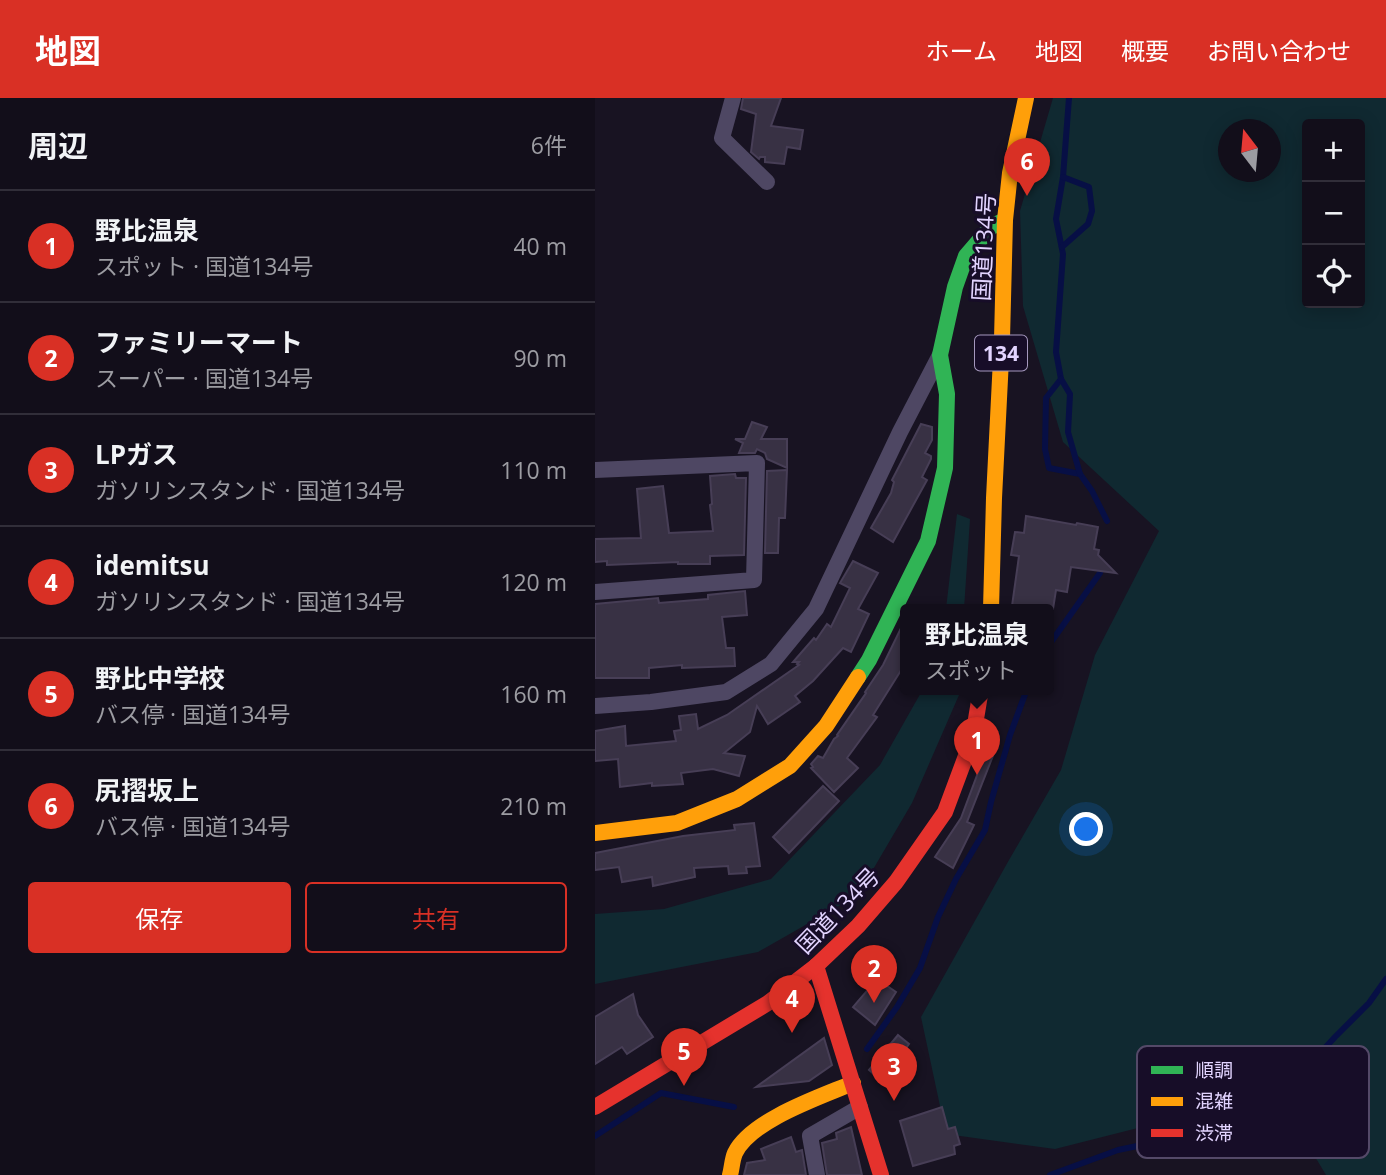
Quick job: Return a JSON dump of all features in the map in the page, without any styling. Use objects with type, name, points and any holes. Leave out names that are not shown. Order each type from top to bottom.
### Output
[{"type":"main road","name":"国道134号","points":[[991,604],[1005,220],[1010,173],[1026,98]]},
{"type":"main road","points":[[595,833],[677,822],[737,799],[790,766],[826,726],[869,660],[928,541],[945,468],[947,394],[940,355],[955,287],[966,256],[991,227],[1005,220]]},
{"type":"main road","name":"国道134号","points":[[595,1107],[768,1003],[816,966],[858,926],[896,881],[945,812],[973,737],[980,695]]},
{"type":"main road","points":[[816,966],[881,1175]]},
{"type":"main road","points":[[730,1175],[735,1152],[750,1134],[776,1117],[853,1083]]},
{"type":"street","points":[[733,98],[722,138],[767,183]]},
{"type":"street","points":[[595,706],[726,692],[771,664],[816,609],[900,432],[940,355]]},
{"type":"street","points":[[595,470],[757,463],[754,580],[595,592]]},
{"type":"street","points":[[817,1175],[810,1136],[860,1107]]},
{"type":"shaded area","points":[[1053,98],[1386,98],[1386,1175],[1326,1175],[1315,1158],[1369,1158],[1369,1046],[1137,1046],[1137,1128],[1055,1149],[946,1134],[921,1017],[1061,770],[1095,655],[1159,531],[1063,442],[1023,306],[1020,211]]},
{"type":"shaded area","points":[[957,514],[970,519],[964,604],[947,604]]},
{"type":"shaded area","points":[[920,695],[959,695],[912,803],[858,895],[758,952],[595,984],[595,914],[664,909],[771,879],[880,765]]},
{"type":"building","points":[[743,98],[781,98],[771,126],[803,130],[800,149],[787,147],[784,164],[765,162],[765,157],[759,159],[751,152],[756,114],[741,109]]},
{"type":"building","points":[[752,422],[767,427],[761,439],[787,439],[787,468],[767,459],[765,453],[757,449],[755,453],[739,453],[743,443],[735,439],[745,439]]},
{"type":"building","points":[[921,424],[932,427],[932,440],[925,453],[931,456],[931,459],[922,477],[927,480],[893,542],[871,528],[891,493],[894,482],[892,480]]},
{"type":"building","points":[[787,470],[785,518],[779,518],[778,553],[765,553],[767,471]]},
{"type":"building","points":[[735,474],[736,478],[746,478],[744,555],[710,556],[710,564],[678,562],[607,565],[607,561],[595,562],[595,539],[641,538],[637,489],[663,486],[669,533],[713,531],[710,476]]},
{"type":"building","points":[[1026,516],[1098,527],[1094,549],[1099,550],[1098,555],[1116,573],[1071,567],[1067,592],[1056,590],[1054,604],[1012,604],[1019,556],[1011,555],[1015,532],[1024,533]]},
{"type":"building","points":[[853,561],[878,573],[858,609],[869,614],[851,652],[843,648],[813,681],[795,696],[800,702],[768,724],[757,706],[750,732],[724,753],[745,756],[739,776],[713,769],[681,773],[683,784],[652,786],[652,783],[620,787],[618,759],[595,761],[595,731],[625,726],[626,746],[676,741],[674,731],[681,730],[679,716],[696,714],[698,729],[727,715],[799,665],[799,662],[793,662],[814,638],[816,640],[827,624],[831,627],[850,588],[840,583]]},
{"type":"building","points":[[745,591],[747,615],[722,617],[726,648],[734,648],[735,666],[682,668],[682,665],[649,668],[649,678],[595,678],[595,604],[658,598],[659,603],[708,599],[708,595]]},
{"type":"building","points":[[900,630],[900,672],[873,715],[877,717],[847,758],[858,768],[834,792],[811,768],[811,764],[818,756],[823,758],[883,665]]},
{"type":"building","points":[[988,746],[996,748],[967,822],[974,825],[953,868],[935,857],[961,818]]},
{"type":"building","points":[[823,786],[839,801],[789,853],[773,837]]},
{"type":"building","points":[[754,823],[760,866],[746,867],[747,873],[729,874],[728,866],[694,868],[695,877],[653,886],[652,877],[622,882],[619,867],[595,870],[595,853],[683,836],[735,830],[734,825]]},
{"type":"building","points":[[877,979],[896,992],[875,1025],[853,1007]]},
{"type":"building","points":[[633,994],[638,1015],[653,1037],[627,1054],[622,1047],[595,1064],[595,1017]]},
{"type":"building","points":[[898,1035],[909,1044],[904,1051],[907,1054],[884,1083],[869,1070]]},
{"type":"building","points":[[824,1038],[832,1065],[809,1081],[756,1087]]},
{"type":"building","points":[[942,1107],[948,1129],[955,1127],[960,1144],[954,1146],[955,1154],[913,1166],[900,1121]]},
{"type":"building","points":[[851,1127],[862,1175],[827,1175],[822,1143],[837,1139],[836,1133]]},
{"type":"building","points":[[791,1137],[796,1152],[802,1150],[806,1175],[744,1175],[747,1163],[765,1160],[761,1149]]},
{"type":"waterway","points":[[1069,98],[1063,177],[1056,219],[1063,254],[1056,352],[1061,379],[1046,398],[1045,449],[1049,468],[1080,474],[1107,521]]},
{"type":"waterway","points":[[1062,247],[1088,224],[1092,211],[1089,187],[1063,177]]},
{"type":"waterway","points":[[1061,379],[1070,394],[1068,432],[1080,474]]},
{"type":"waterway","points":[[1054,638],[1100,573]]},
{"type":"waterway","points":[[867,1049],[897,1007],[920,968],[938,917],[956,879],[985,830],[1010,735],[1025,695]]},
{"type":"waterway","points":[[1327,1046],[1369,1003],[1386,979]]},
{"type":"waterway","points":[[595,1136],[661,1093],[734,1107]]},
{"type":"waterway","points":[[1050,1175],[1118,1150],[1137,1146]]},
{"type":"traffic: fast","points":[[858,677],[928,541],[945,468],[947,394],[940,355],[955,287],[966,256],[991,227],[1005,220]]},
{"type":"traffic: slow","points":[[991,604],[1005,220],[1010,173],[1026,98]]},
{"type":"traffic: slow","points":[[595,833],[677,823],[737,799],[790,766],[826,726],[858,677]]},
{"type":"traffic: slow","points":[[730,1175],[735,1153],[743,1141],[756,1130],[788,1111],[853,1083]]},
{"type":"traffic: jam","points":[[595,1107],[768,1003],[816,966],[858,926],[896,882],[945,812],[973,737],[980,695]]},
{"type":"traffic: jam","points":[[816,966],[881,1175]]},
{"type":"place","name":"尻摺坂上","points":[[1027,196]]},
{"type":"place","name":"野比温泉","points":[[977,775]]},
{"type":"place","name":"ファミリーマート","points":[[874,1003]]},
{"type":"place","name":"idemitsu","points":[[792,1033]]},
{"type":"place","name":"野比中学校","points":[[684,1086]]},
{"type":"place","name":"LPガス","points":[[894,1101]]}]
